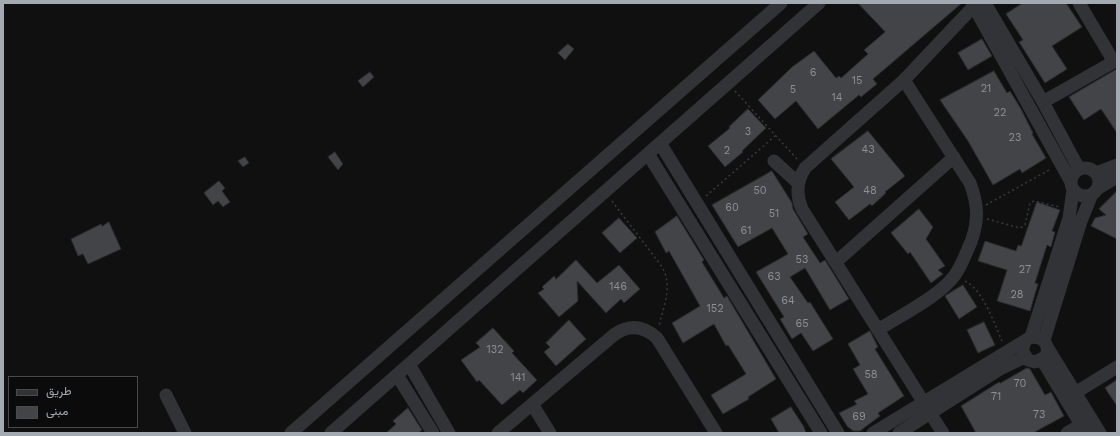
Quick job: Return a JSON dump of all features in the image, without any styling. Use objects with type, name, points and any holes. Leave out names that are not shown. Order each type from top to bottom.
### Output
[{"type":"street","points":[[291,433],[782,3]]},
{"type":"street","points":[[331,433],[819,3]]},
{"type":"street","points":[[1043,102],[1115,61],[1079,3]]},
{"type":"street","points":[[943,433],[802,209],[799,201],[798,183],[805,168],[904,80],[981,4],[1017,70],[1060,165],[1072,186],[1084,196],[1117,177]]},
{"type":"street","points":[[1017,70],[1043,102],[1079,169]]},
{"type":"street","points":[[878,330],[938,291],[954,276],[965,256],[976,226],[977,213],[970,182],[904,80]]},
{"type":"street","points":[[660,143],[773,330],[838,433]]},
{"type":"street","points":[[648,154],[822,433]]},
{"type":"street","points":[[836,262],[954,157]]},
{"type":"street","points":[[774,161],[798,183]]},
{"type":"street","points":[[1096,172],[1099,180],[1081,221],[1046,343],[1047,354],[1042,360],[1035,362],[1025,357],[1022,350],[1028,340],[1070,211],[1073,174],[1079,169],[1086,168],[1096,172],[1117,165]]},
{"type":"street","points":[[719,268],[731,261]]},
{"type":"street","points":[[498,433],[623,329],[632,327],[641,328],[650,332],[657,338],[710,431]]},
{"type":"street","points":[[762,337],[773,330]]},
{"type":"street","points":[[899,433],[927,408],[1008,352],[1028,340],[1040,338],[1046,343],[1100,433]]},
{"type":"street","points":[[873,433],[927,408],[1025,357]]},
{"type":"street","points":[[1042,360],[1083,429],[1067,433]]},
{"type":"street","points":[[409,364],[449,433]]},
{"type":"street","points":[[1075,392],[1117,367]]},
{"type":"street","points":[[397,375],[433,433]]},
{"type":"street","points":[[166,395],[185,433]]},
{"type":"street","points":[[532,404],[550,433]]},
{"type":"path","points":[[727,84],[805,168]]},
{"type":"path","points":[[696,204],[775,136]]},
{"type":"path","points":[[977,213],[1060,165]]},
{"type":"path","points":[[605,192],[660,264],[666,275],[668,287],[657,338]]},
{"type":"path","points":[[977,213],[1020,228],[1025,225],[1030,203],[1034,201],[1037,200],[1070,211]]},
{"type":"path","points":[[954,276],[971,284],[978,292],[1008,352]]},
{"type":"building","points":[[858,3],[962,3],[873,79],[877,84],[861,97],[859,95],[818,129],[796,101],[775,119],[758,100],[792,67],[814,51],[836,78],[839,76],[841,78],[868,54],[864,50],[885,32]]},
{"type":"building","points":[[1023,3],[1066,3],[1082,27],[1052,46],[1067,69],[1045,83],[1019,42],[1023,40],[1006,14]]},
{"type":"building","points":[[982,39],[992,56],[968,70],[958,53]]},
{"type":"building","points":[[568,44],[574,49],[565,60],[558,53]]},
{"type":"building","points":[[1117,69],[1117,133],[1101,109],[1084,120],[1069,97]]},
{"type":"building","points":[[994,71],[1007,93],[1010,91],[1021,109],[1033,133],[1032,134],[1046,158],[1022,173],[1020,169],[993,185],[968,141],[940,100]]},
{"type":"building","points":[[370,72],[374,77],[363,87],[358,81]]},
{"type":"building","points":[[748,109],[766,128],[742,151],[743,152],[725,167],[708,146],[730,128],[729,127]]},
{"type":"building","points":[[868,131],[905,176],[885,192],[886,193],[872,206],[870,204],[849,220],[835,202],[854,187],[831,159]]},
{"type":"building","points":[[335,152],[343,164],[338,170],[328,157]]},
{"type":"building","points":[[245,157],[249,163],[243,167],[238,161]]},
{"type":"building","points":[[772,171],[792,203],[793,209],[808,234],[803,237],[820,263],[825,260],[849,299],[830,310],[805,268],[790,277],[808,303],[810,302],[833,339],[813,351],[801,333],[792,339],[780,319],[784,317],[756,272],[788,254],[772,228],[738,247],[712,205]]},
{"type":"building","points":[[219,181],[225,188],[222,191],[230,202],[223,207],[218,201],[213,205],[204,193]]},
{"type":"building","points":[[1117,191],[1117,239],[1091,226],[1095,218],[1106,215],[1099,209]]},
{"type":"building","points":[[1037,202],[1060,210],[1052,231],[1055,232],[1051,247],[1047,245],[1035,283],[1038,284],[1030,311],[997,301],[1007,270],[978,261],[985,241],[1016,251],[1018,245],[1021,246]]},
{"type":"building","points":[[919,209],[933,227],[926,239],[945,266],[938,270],[943,274],[931,283],[910,252],[908,254],[891,233]]},
{"type":"building","points":[[677,216],[704,260],[702,262],[724,298],[727,296],[776,379],[748,397],[749,399],[723,414],[711,395],[746,374],[728,345],[726,346],[714,324],[683,343],[672,323],[700,306],[669,251],[666,253],[655,232]]},
{"type":"building","points":[[619,218],[637,238],[620,253],[602,233]]},
{"type":"building","points":[[109,222],[121,249],[88,264],[83,254],[78,256],[71,239],[101,224],[102,226]]},
{"type":"building","points":[[576,260],[597,283],[619,265],[640,289],[624,303],[621,299],[606,313],[577,281],[578,301],[559,317],[538,293],[544,289],[542,287],[554,276],[556,279]]},
{"type":"building","points":[[963,285],[977,307],[959,319],[945,296]]},
{"type":"building","points":[[569,320],[586,339],[556,366],[544,352],[550,347],[546,343]]},
{"type":"building","points":[[984,322],[995,345],[978,353],[967,330]]},
{"type":"building","points":[[493,328],[514,351],[512,353],[537,380],[523,393],[520,390],[502,405],[479,380],[477,382],[461,360],[480,347],[476,343]]},
{"type":"building","points":[[870,331],[878,347],[875,349],[904,396],[878,413],[880,416],[860,431],[853,431],[847,426],[839,413],[857,404],[854,401],[868,394],[853,369],[860,365],[848,344]]},
{"type":"building","points":[[1027,368],[1030,369],[1045,395],[1051,392],[1064,416],[1033,433],[976,433],[961,406],[999,382],[1000,383]]},
{"type":"building","points":[[1117,380],[1117,406],[1105,388]]},
{"type":"building","points":[[791,407],[804,427],[806,433],[779,433],[771,419]]},
{"type":"building","points":[[408,408],[422,430],[418,433],[386,433],[396,424],[393,421]]}]
